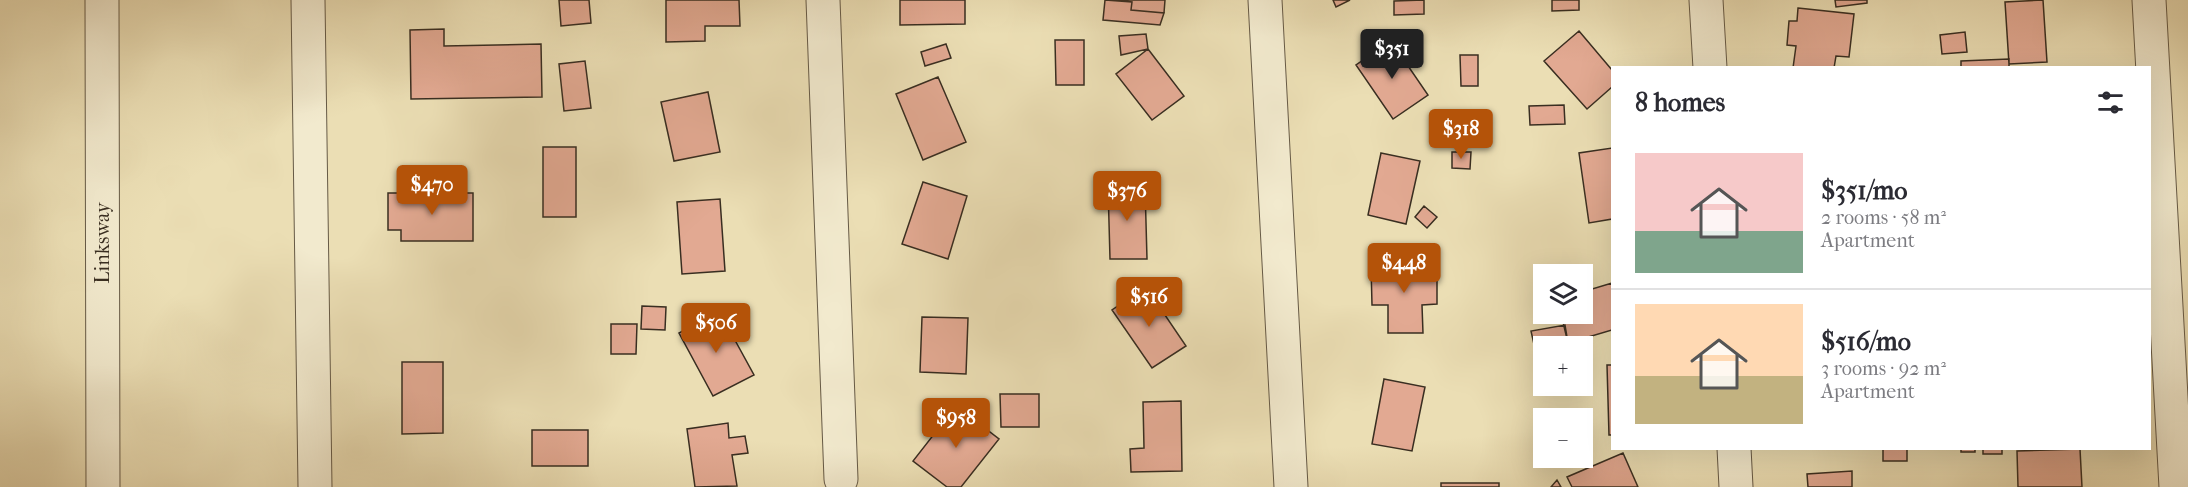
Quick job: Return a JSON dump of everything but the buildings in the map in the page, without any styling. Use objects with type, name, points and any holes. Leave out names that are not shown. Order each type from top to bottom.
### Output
[{"type":"street","name":"Linksway","points":[[102,0],[103,487]]},
{"type":"street","points":[[308,0],[315,487]]},
{"type":"street","points":[[823,0],[841,479]]},
{"type":"street","points":[[1265,0],[1291,487]]},
{"type":"street","points":[[1706,0],[1710,66]]},
{"type":"street","points":[[2149,0],[2176,487]]},
{"type":"street","points":[[1734,450],[1736,487]]}]
